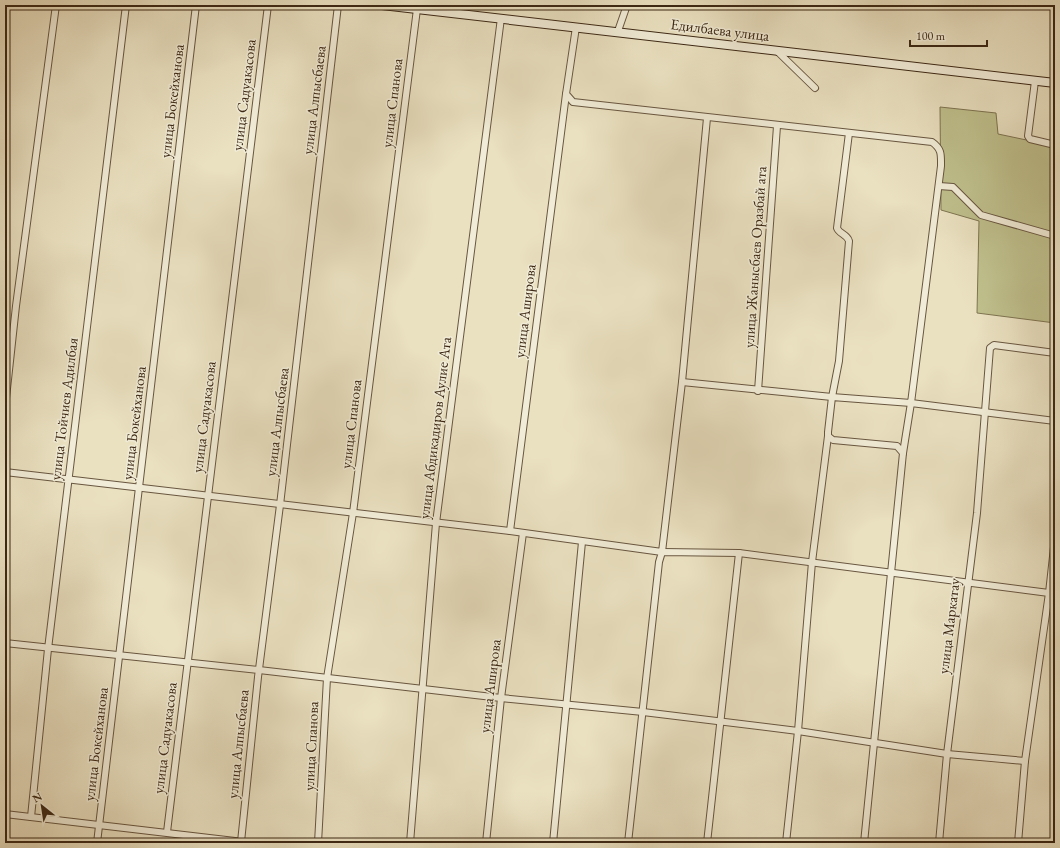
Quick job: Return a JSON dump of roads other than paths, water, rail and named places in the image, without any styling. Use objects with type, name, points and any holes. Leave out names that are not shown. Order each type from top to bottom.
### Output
[{"type":"street","points":[[5,407],[16,306],[56,5]]},
{"type":"street","name":"улица Тойчиев Адилбая","points":[[31,817],[48,649],[126,5]]},
{"type":"street","name":"улица Бокейханова","points":[[97,843],[196,5]]},
{"type":"street","name":"улица Садуакасова","points":[[167,832],[268,5]]},
{"type":"street","name":"улица Алпысбаева","points":[[241,842],[259,670],[280,505],[338,5]]},
{"type":"street","name":"Едилбаева улица","points":[[382,5],[618,31],[1055,83]]},
{"type":"street","points":[[618,31],[627,5]]},
{"type":"street","name":"улица Спанова","points":[[318,843],[328,678],[353,513],[417,9]]},
{"type":"street","name":"улица Абдикадиров Аулие Ата","points":[[410,843],[436,523],[501,18]]},
{"type":"street","name":"улица Аширова","points":[[510,531],[566,94],[576,27]]},
{"type":"street","points":[[778,51],[815,88]]},
{"type":"street","points":[[1035,81],[1028,136],[1030,139],[1055,145]]},
{"type":"street","points":[[566,94],[573,102],[777,126],[932,142],[938,146],[941,152],[911,403],[903,453],[864,843]]},
{"type":"street","points":[[628,843],[658,562],[662,552],[682,382],[707,118]]},
{"type":"street","name":"улица Жанысбаев Оразбай ата","points":[[758,391],[777,126]]},
{"type":"street","points":[[786,843],[798,731],[812,562],[832,397],[839,361],[849,241],[847,236],[839,232],[837,228],[849,133]]},
{"type":"street","points":[[938,186],[953,187],[981,215],[1055,236]]},
{"type":"street","name":"улица Маркатау","points":[[939,843],[947,754],[967,582],[977,513],[990,348],[994,346],[1055,353]]},
{"type":"street","points":[[682,382],[758,391],[911,403],[1055,421]]},
{"type":"street","points":[[828,436],[833,440],[897,446],[903,453]]},
{"type":"street","points":[[5,472],[208,494],[280,505],[510,531],[662,552],[738,553],[1049,593]]},
{"type":"street","name":"улица Аширова","points":[[486,843],[500,698],[523,533]]},
{"type":"street","points":[[1018,843],[1025,761],[1049,593],[1055,538]]},
{"type":"street","points":[[553,843],[565,705],[582,542]]},
{"type":"street","points":[[707,843],[738,553]]},
{"type":"street","points":[[5,644],[187,664],[259,670],[565,705],[643,712],[798,731],[947,754],[1025,761]]},
{"type":"street","points":[[5,814],[252,843]]}]
